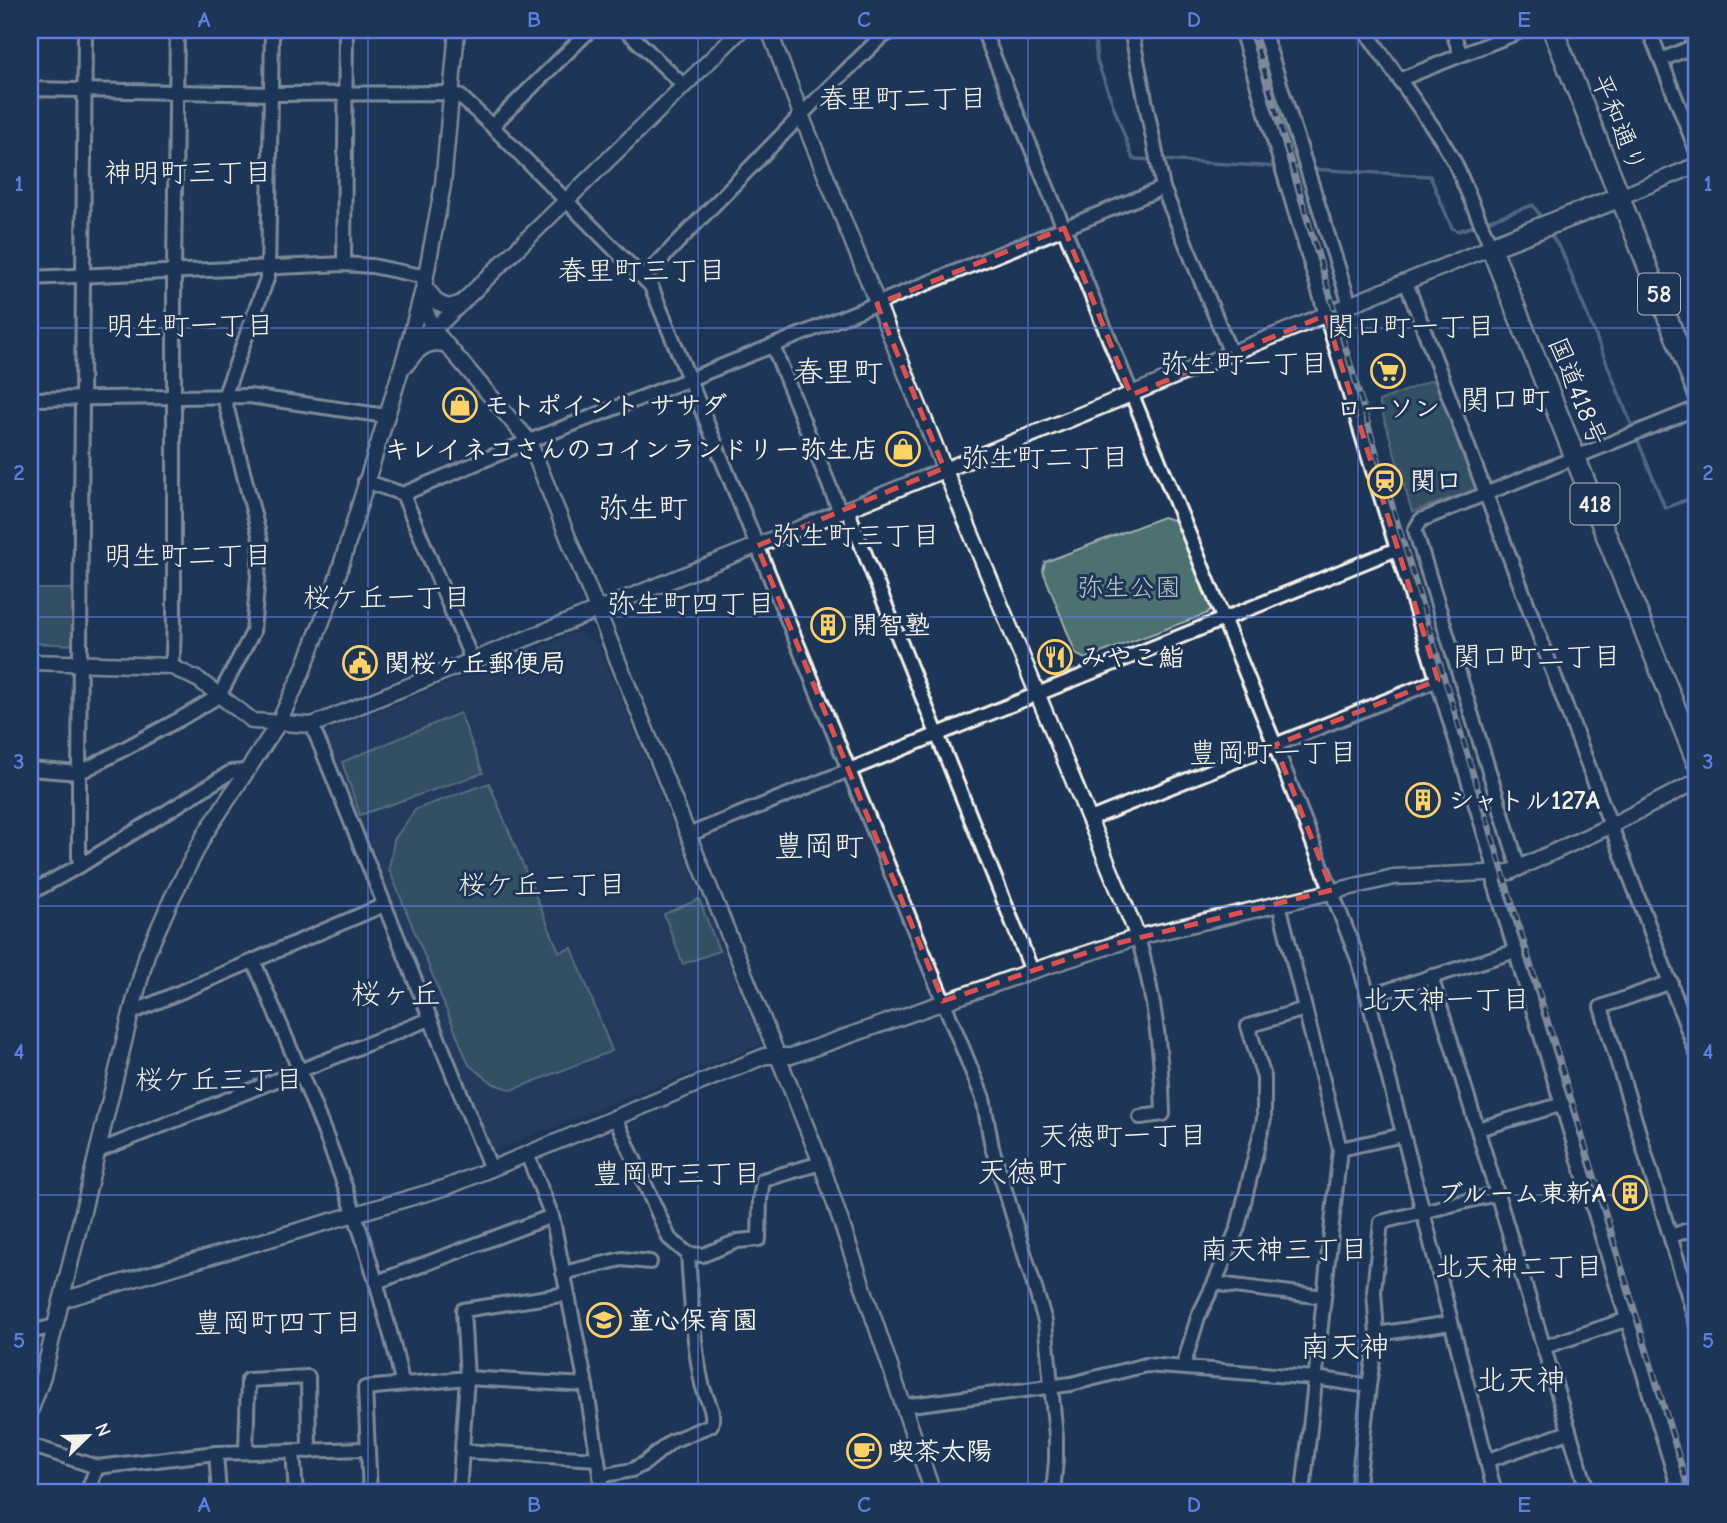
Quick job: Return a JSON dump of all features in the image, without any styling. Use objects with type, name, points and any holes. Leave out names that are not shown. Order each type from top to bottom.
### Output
[{"type":"highway","name":"平和通り","points":[[1553,30],[1620,197]]},
{"type":"highway","points":[[1491,247],[1620,197]]},
{"type":"highway","name":"国道418号","points":[[1491,247],[1697,762]]},
{"type":"main road","name":"58","points":[[1620,197],[1697,391]]},
{"type":"street","points":[[81,865],[79,773],[85,30]]},
{"type":"street","points":[[170,666],[173,655],[174,616],[173,397],[177,30]]},
{"type":"street","points":[[30,769],[79,773],[219,696],[253,632],[261,542],[224,397],[268,276],[272,30]]},
{"type":"street","points":[[344,264],[346,30]]},
{"type":"street","points":[[30,1412],[43,1376],[147,954],[205,834],[278,724],[301,675],[331,598],[424,287],[443,185],[457,30]]},
{"type":"street","points":[[492,126],[590,30]]},
{"type":"street","points":[[626,30],[684,86]]},
{"type":"street","points":[[409,343],[438,325],[463,303],[741,30]]},
{"type":"street","points":[[769,30],[877,304],[1138,937],[1145,963],[1162,1072],[1163,1104],[1163,1114],[1140,1116]]},
{"type":"street","points":[[644,277],[880,38],[895,30]]},
{"type":"street","points":[[983,30],[1332,890],[1369,996],[1495,1493]]},
{"type":"street","points":[[1131,30],[1163,187],[1231,354]]},
{"type":"street","points":[[1241,30],[1496,874],[1495,884],[1680,1493]]},
{"type":"street","points":[[1264,30],[1350,305]]},
{"type":"street","points":[[30,662],[170,666],[199,680],[253,721],[312,724],[944,468],[1132,395],[1491,247],[1455,163],[1365,30]]},
{"type":"street","points":[[1452,30],[1461,55]]},
{"type":"street","points":[[1401,82],[1406,77],[1524,30]]},
{"type":"street","points":[[1649,30],[1697,152]]},
{"type":"street","points":[[1661,60],[1697,45]]},
{"type":"street","points":[[30,89],[271,94],[452,93],[461,97],[492,126],[651,286],[984,1098],[992,1147],[1045,1321],[1056,1437],[1053,1493]]},
{"type":"street","points":[[1620,197],[1697,165]]},
{"type":"street","points":[[365,481],[403,494],[529,440],[773,346],[1163,187]]},
{"type":"street","points":[[30,278],[269,266],[372,265],[424,287],[438,303],[449,307],[463,303]]},
{"type":"street","points":[[1406,282],[1697,1054]]},
{"type":"street","points":[[424,287],[444,344],[529,440],[821,1163],[933,1493]]},
{"type":"street","points":[[399,376],[422,347],[433,342],[444,344]]},
{"type":"street","points":[[773,346],[937,734],[1032,971]]},
{"type":"street","points":[[30,398],[250,396],[386,416]]},
{"type":"street","points":[[1519,869],[1415,530],[1421,520],[1697,408]]},
{"type":"street","points":[[403,494],[472,660]]},
{"type":"street","points":[[688,835],[1397,549]]},
{"type":"street","points":[[1090,819],[1438,680]]},
{"type":"street","points":[[312,724],[491,1169]]},
{"type":"street","points":[[30,893],[81,865],[231,772],[246,771]]},
{"type":"street","points":[[62,1300],[447,1187],[765,1056],[791,1056],[943,1001],[1138,937],[1394,877],[1496,874],[1519,869],[1697,781]]},
{"type":"street","points":[[1279,904],[1340,1149],[1303,1493]]},
{"type":"street","points":[[131,1013],[384,905]]},
{"type":"street","points":[[1369,996],[1516,951]]},
{"type":"street","points":[[254,962],[355,1213],[377,1282],[402,1384]]},
{"type":"street","points":[[1431,976],[1588,1493]]},
{"type":"street","points":[[1671,982],[1601,1007],[1697,1325]]},
{"type":"street","points":[[1183,1367],[1198,1317],[1238,1227],[1264,1119],[1265,1077],[1248,1026],[1305,1009]]},
{"type":"street","points":[[98,1151],[430,1019]]},
{"type":"street","points":[[1478,1129],[1563,1104]]},
{"type":"street","points":[[615,1117],[669,1238],[688,1254],[703,1255],[738,1241],[760,1238],[763,1180],[821,1163]]},
{"type":"street","points":[[1340,1149],[1403,1135]]},
{"type":"street","points":[[527,1154],[552,1216],[586,1385],[603,1493]]},
{"type":"street","points":[[1357,1493],[1368,1386],[1377,1334],[1374,1291],[1381,1222],[1496,1194]]},
{"type":"street","points":[[377,1282],[552,1216]]},
{"type":"street","points":[[1671,1236],[1697,1227]]},
{"type":"street","points":[[600,1476],[632,1469],[645,1463],[672,1441],[711,1425],[714,1417],[702,1385],[692,1319],[688,1254]]},
{"type":"street","points":[[563,1273],[622,1258],[650,1262]]},
{"type":"street","points":[[1215,1282],[1324,1297]]},
{"type":"street","points":[[459,1493],[467,1378],[463,1310],[567,1294]]},
{"type":"street","points":[[1544,1347],[1628,1320]]},
{"type":"street","points":[[1377,1334],[1451,1323]]},
{"type":"street","points":[[30,1332],[55,1326]]},
{"type":"street","points":[[904,1405],[1071,1384],[1146,1365],[1315,1378],[1368,1386]]},
{"type":"street","points":[[246,1452],[248,1380],[308,1377],[309,1451]]},
{"type":"street","points":[[370,1493],[365,1388],[467,1378],[586,1385]]},
{"type":"street","points":[[1486,1461],[1569,1432]]},
{"type":"street","points":[[30,1445],[97,1467],[216,1453],[367,1449]]},
{"type":"street","points":[[293,1451],[296,1493]]},
{"type":"street","points":[[462,1451],[598,1459]]},
{"type":"street","points":[[216,1453],[219,1493]]},
{"type":"street","points":[[87,1493],[97,1467]]},
{"type":"highlighted area","points":[[1064,228],[1131,395],[1326,315],[1438,680],[1275,745],[1332,890],[1106,946],[943,1001],[757,546],[944,468],[877,304]]},
{"type":"shaded area","points":[[578,632],[599,646],[762,1044],[493,1151],[327,740],[331,729]]},
{"type":"green space","points":[[1437,378],[1481,488],[1412,512],[1379,401]]},
{"type":"green space","name":"弥生公園","points":[[1163,517],[1176,521],[1212,608],[1206,614],[1085,659],[1076,654],[1043,571],[1045,562]]},
{"type":"green space","points":[[30,589],[74,589],[75,645],[30,643]]},
{"type":"green space","points":[[460,713],[483,773],[360,815],[342,762]]},
{"type":"green space","points":[[489,783],[559,952],[572,948],[612,1051],[512,1090],[494,1084],[469,1065],[389,869],[394,840],[416,809]]},
{"type":"green space","points":[[699,899],[719,951],[683,964],[664,914]]},
{"type":"waterway","points":[[1094,30],[1097,61],[1133,159],[1153,160]]},
{"type":"waterway","points":[[1161,160],[1279,167]]},
{"type":"waterway","points":[[1287,167],[1304,168]]},
{"type":"waterway","points":[[1311,169],[1430,176],[1452,228],[1458,231],[1477,225]]},
{"type":"waterway","points":[[1484,222],[1533,205],[1543,220]]},
{"type":"waterway","points":[[1550,233],[1562,252],[1665,508],[1697,496]]},
{"type":"railway","points":[[1252,30],[1690,1493]]},
{"type":"place","name":"ローソン","points":[[1388,371]]},
{"type":"place","name":"モトポイント ササダ","points":[[460,405]]},
{"type":"place","name":"キレイネコさんのコインランドリー弥生店","points":[[903,449]]},
{"type":"place","name":"関口","points":[[1385,481]]},
{"type":"place","name":"開智塾","points":[[828,625]]},
{"type":"place","name":"みやこ鮨","points":[[1055,657]]},
{"type":"place","name":"関桜ヶ丘郵便局","points":[[360,663]]},
{"type":"place","name":"シャトル127A","points":[[1423,800]]},
{"type":"place","name":"ブルーム東新A","points":[[1630,1193]]},
{"type":"place","name":"童心保育園","points":[[604,1320]]},
{"type":"place","name":"喫茶太陽","points":[[864,1451]]},
{"type":"district","name":"春里町二丁目","points":[[903,98]]},
{"type":"district","name":"神明町三丁目","points":[[188,172]]},
{"type":"district","name":"春里町三丁目","points":[[642,270]]},
{"type":"district","name":"明生町一丁目","points":[[190,325]]},
{"type":"district","name":"関口町一丁目","points":[[1411,326]]},
{"type":"district","name":"弥生町一丁目","points":[[1244,363]]},
{"type":"district","name":"春里町","points":[[838,372]]},
{"type":"district","name":"関口町","points":[[1505,400]]},
{"type":"district","name":"弥生町二丁目","points":[[1045,457]]},
{"type":"district","name":"弥生町","points":[[643,508]]},
{"type":"district","name":"弥生町三丁目","points":[[856,535]]},
{"type":"district","name":"明生町二丁目","points":[[188,555]]},
{"type":"district","name":"桜ケ丘一丁目","points":[[387,597]]},
{"type":"district","name":"弥生町四丁目","points":[[691,603]]},
{"type":"district","name":"関口町二丁目","points":[[1537,656]]},
{"type":"district","name":"豊岡町一丁目","points":[[1273,752]]},
{"type":"district","name":"豊岡町","points":[[819,846]]},
{"type":"district","name":"桜ケ丘二丁目","points":[[542,884]]},
{"type":"district","name":"桜ヶ丘","points":[[396,994]]},
{"type":"district","name":"北天神一丁目","points":[[1446,999]]},
{"type":"district","name":"桜ケ丘三丁目","points":[[219,1079]]},
{"type":"district","name":"天徳町一丁目","points":[[1123,1135]]},
{"type":"district","name":"天徳町","points":[[1022,1172]]},
{"type":"district","name":"豊岡町三丁目","points":[[677,1173]]},
{"type":"district","name":"南天神三丁目","points":[[1284,1249]]},
{"type":"district","name":"北天神二丁目","points":[[1519,1266]]},
{"type":"district","name":"豊岡町四丁目","points":[[278,1322]]},
{"type":"district","name":"南天神","points":[[1345,1347]]},
{"type":"district","name":"北天神","points":[[1521,1380]]}]
